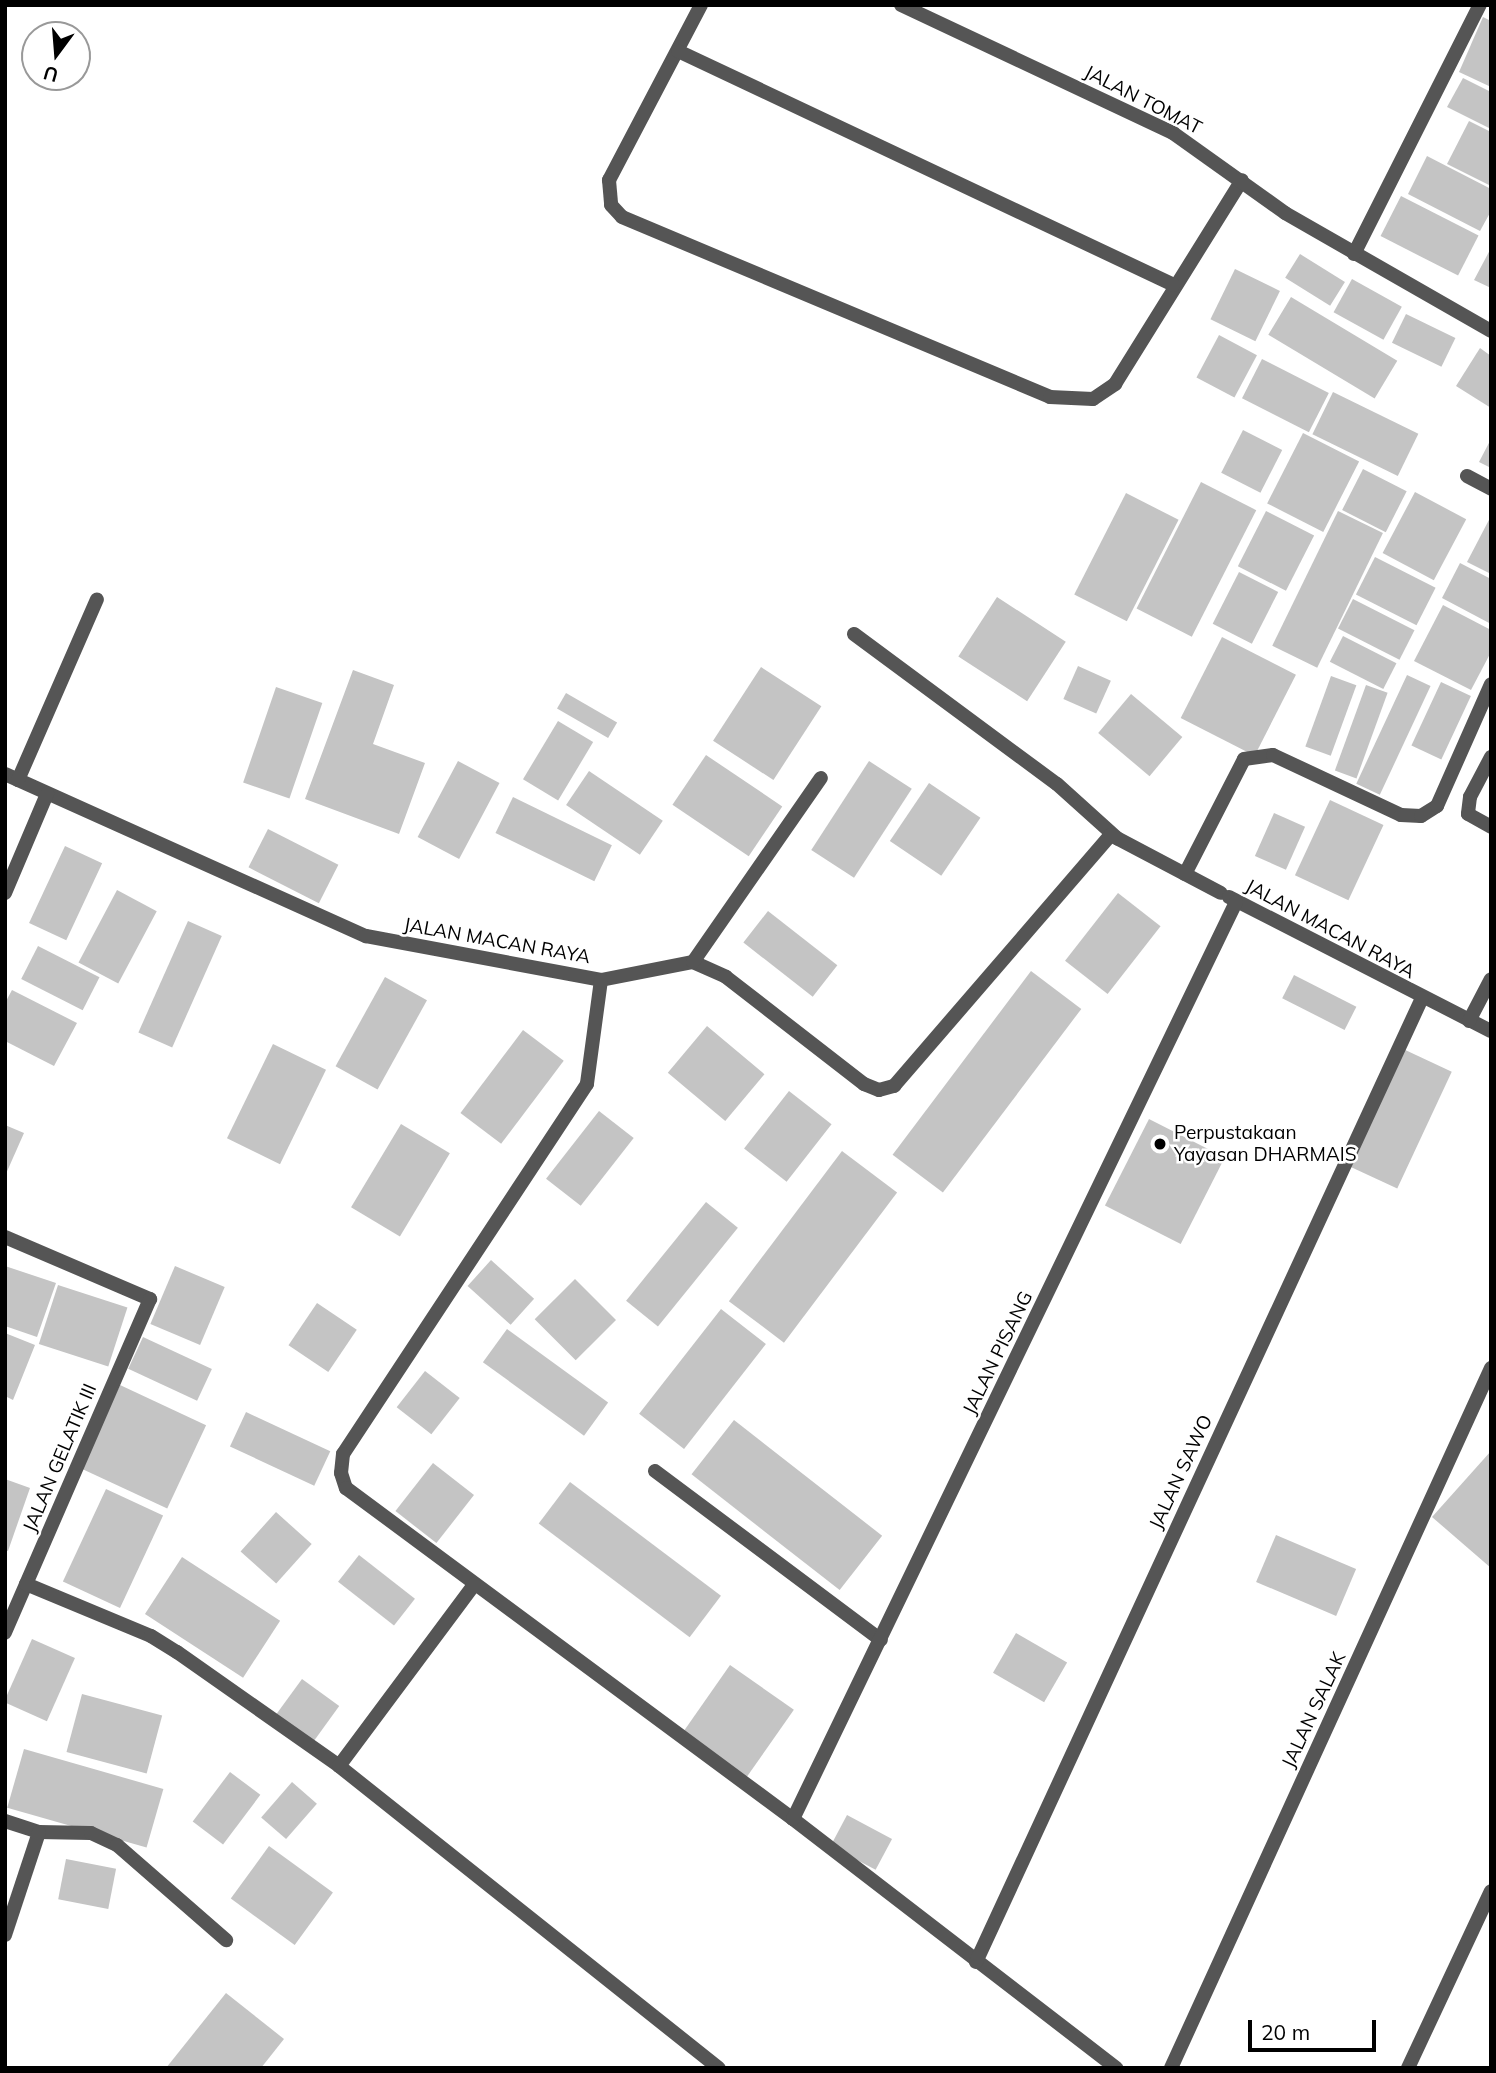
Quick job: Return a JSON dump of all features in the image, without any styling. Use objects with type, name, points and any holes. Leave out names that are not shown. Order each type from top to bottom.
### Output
[{"type":"street","points":[[701,5],[609,180],[611,205],[622,217],[1051,397],[1073,401],[1093,399],[1115,384],[1174,285],[1242,180]]},
{"type":"street","name":"JALAN TOMAT","points":[[901,5],[1173,133],[1354,254],[1491,331]]},
{"type":"street","points":[[1354,254],[1480,5]]},
{"type":"street","points":[[678,51],[1174,285]]},
{"type":"street","points":[[1467,476],[1491,489]]},
{"type":"street","points":[[12,777],[97,599]]},
{"type":"street","points":[[821,778],[694,962],[726,976],[864,1084],[879,1090],[894,1086],[1111,835],[1057,784],[854,634]]},
{"type":"street","points":[[1185,874],[1244,759],[1273,755],[1401,815],[1420,816],[1437,806],[1491,684]]},
{"type":"street","points":[[1491,757],[1470,797],[1468,814],[1491,828]]},
{"type":"street","name":"JALAN MACAN RAYA","points":[[12,777],[366,936],[601,980],[694,962]]},
{"type":"street","points":[[5,893],[47,794]]},
{"type":"street","name":"JALAN MACAN RAYA","points":[[1111,835],[1422,998],[1491,1031]]},
{"type":"street","name":"JALAN MACAN RAYA","points":[[1111,835],[1221,893]]},
{"type":"street","name":"JALAN PISANG","points":[[793,1819],[1237,902]]},
{"type":"street","points":[[1469,1021],[1491,979]]},
{"type":"street","points":[[601,980],[587,1084],[343,1454],[341,1473],[346,1488],[474,1586],[793,1819],[1116,2068]]},
{"type":"street","name":"JALAN SAWO","points":[[976,1962],[1422,998]]},
{"type":"street","name":"JALAN GELATIK III","points":[[5,1237],[150,1298],[5,1633]]},
{"type":"street","name":"JALAN SALAK","points":[[1171,2068],[1491,1368]]},
{"type":"street","points":[[655,1471],[881,1640]]},
{"type":"street","points":[[26,1584],[151,1636],[339,1766],[719,2068]]},
{"type":"street","points":[[339,1766],[474,1586]]},
{"type":"street","points":[[5,1821],[39,1832],[91,1833],[117,1845],[226,1941]]},
{"type":"street","points":[[5,1935],[39,1832]]},
{"type":"street","points":[[1408,2068],[1491,1891]]},
{"type":"building","points":[[1483,17],[1491,21],[1491,87],[1459,72]]},
{"type":"building","points":[[1463,78],[1491,92],[1491,129],[1447,107]]},
{"type":"building","points":[[1469,121],[1491,132],[1491,186],[1447,164]]},
{"type":"building","points":[[1427,156],[1491,189],[1491,211],[1480,231],[1408,194]]},
{"type":"building","points":[[1401,196],[1479,235],[1458,276],[1381,236]]},
{"type":"building","points":[[1491,248],[1491,288],[1474,280]]},
{"type":"building","points":[[1300,254],[1345,282],[1330,306],[1285,278]]},
{"type":"building","points":[[1235,269],[1280,291],[1255,341],[1210,319]]},
{"type":"building","points":[[1352,279],[1402,307],[1383,340],[1334,312]]},
{"type":"building","points":[[1291,297],[1397,361],[1375,399],[1268,335]]},
{"type":"building","points":[[1406,314],[1455,338],[1441,367],[1392,343]]},
{"type":"building","points":[[1219,335],[1257,355],[1234,398],[1196,377]]},
{"type":"building","points":[[1480,348],[1491,356],[1491,408],[1456,386]]},
{"type":"building","points":[[1262,359],[1329,393],[1309,432],[1242,398]]},
{"type":"building","points":[[1333,392],[1418,434],[1398,476],[1312,434]]},
{"type":"building","points":[[1243,430],[1282,450],[1260,493],[1221,473]]},
{"type":"building","points":[[1303,433],[1359,462],[1323,532],[1267,503]]},
{"type":"building","points":[[1491,439],[1491,468],[1479,462]]},
{"type":"building","points":[[1363,469],[1407,491],[1386,532],[1342,510]]},
{"type":"building","points":[[1201,482],[1256,510],[1192,637],[1137,609]]},
{"type":"building","points":[[1415,492],[1466,519],[1434,580],[1383,553]]},
{"type":"building","points":[[1126,493],[1179,520],[1127,621],[1074,595]]},
{"type":"building","points":[[1266,511],[1314,536],[1286,591],[1238,566]]},
{"type":"building","points":[[1338,511],[1383,533],[1317,668],[1272,646]]},
{"type":"building","points":[[1491,516],[1491,574],[1467,562]]},
{"type":"building","points":[[1375,557],[1436,588],[1417,625],[1356,594]]},
{"type":"building","points":[[1460,563],[1491,579],[1491,624],[1442,598]]},
{"type":"building","points":[[1239,572],[1278,592],[1252,644],[1213,624]]},
{"type":"building","points":[[997,597],[1066,642],[1027,701],[958,657]]},
{"type":"building","points":[[1353,599],[1414,630],[1399,660],[1338,628]]},
{"type":"building","points":[[1443,605],[1491,630],[1491,652],[1471,690],[1414,661]]},
{"type":"building","points":[[1343,636],[1396,663],[1383,689],[1330,662]]},
{"type":"building","points":[[1222,637],[1296,675],[1255,756],[1181,718]]},
{"type":"building","points":[[1078,666],[1111,681],[1096,714],[1063,699]]},
{"type":"building","points":[[761,667],[821,706],[773,780],[713,741]]},
{"type":"building","points":[[353,670],[394,685],[373,744],[425,763],[399,834],[305,799]]},
{"type":"building","points":[[1407,675],[1431,686],[1380,795],[1356,784]]},
{"type":"building","points":[[1331,676],[1356,685],[1331,756],[1305,746]]},
{"type":"building","points":[[1441,682],[1471,696],[1441,759],[1411,745]]},
{"type":"building","points":[[1366,685],[1388,693],[1356,778],[1335,771]]},
{"type":"building","points":[[276,687],[322,703],[289,798],[243,782]]},
{"type":"building","points":[[566,693],[617,722],[608,738],[557,709]]},
{"type":"building","points":[[1131,694],[1182,737],[1150,776],[1098,733]]},
{"type":"building","points":[[558,721],[593,742],[558,800],[523,779]]},
{"type":"building","points":[[706,755],[782,806],[749,856],[672,805]]},
{"type":"building","points":[[458,761],[499,783],[459,859],[418,837]]},
{"type":"building","points":[[869,761],[912,789],[854,878],[811,850]]},
{"type":"building","points":[[589,771],[663,821],[640,855],[566,805]]},
{"type":"building","points":[[929,783],[980,818],[941,876],[890,841]]},
{"type":"building","points":[[513,797],[612,845],[594,881],[495,833]]},
{"type":"building","points":[[1330,800],[1383,825],[1348,900],[1295,875]]},
{"type":"building","points":[[1274,813],[1305,827],[1286,870],[1255,856]]},
{"type":"building","points":[[268,829],[338,865],[319,903],[248,867]]},
{"type":"building","points":[[65,846],[102,863],[66,940],[29,923]]},
{"type":"building","points":[[117,890],[157,911],[118,984],[79,962]]},
{"type":"building","points":[[1118,893],[1161,926],[1108,994],[1065,961]]},
{"type":"building","points":[[768,911],[837,965],[813,997],[743,943]]},
{"type":"building","points":[[188,921],[222,936],[172,1048],[138,1032]]},
{"type":"building","points":[[38,946],[99,977],[83,1010],[21,979]]},
{"type":"building","points":[[1031,971],[1081,1009],[943,1193],[893,1155]]},
{"type":"building","points":[[1294,975],[1356,1007],[1345,1030],[1282,998]]},
{"type":"building","points":[[385,977],[427,1000],[378,1089],[336,1066]]},
{"type":"building","points":[[12,990],[77,1023],[54,1066],[5,1041],[5,1003]]},
{"type":"building","points":[[707,1026],[764,1074],[725,1121],[668,1073]]},
{"type":"building","points":[[523,1030],[564,1061],[501,1144],[460,1113]]},
{"type":"building","points":[[273,1044],[326,1070],[280,1164],[227,1138]]},
{"type":"building","points":[[1401,1048],[1452,1072],[1397,1189],[1346,1165]]},
{"type":"building","points":[[789,1091],[832,1124],[787,1182],[744,1149]]},
{"type":"building","points":[[599,1111],[634,1138],[581,1206],[546,1179]]},
{"type":"building","points":[[1149,1119],[1225,1158],[1181,1244],[1105,1205]]},
{"type":"building","points":[[401,1124],[450,1153],[400,1237],[351,1207]]},
{"type":"building","points":[[5,1125],[24,1133],[5,1176]]},
{"type":"building","points":[[842,1151],[897,1193],[784,1343],[729,1301]]},
{"type":"building","points":[[706,1202],[738,1228],[658,1326],[626,1301]]},
{"type":"building","points":[[491,1260],[534,1299],[511,1325],[468,1286]]},
{"type":"building","points":[[5,1266],[56,1283],[37,1337],[5,1326]]},
{"type":"building","points":[[175,1266],[225,1287],[200,1345],[150,1324]]},
{"type":"building","points":[[575,1279],[616,1320],[576,1360],[535,1319]]},
{"type":"building","points":[[58,1285],[127,1308],[108,1367],[39,1344]]},
{"type":"building","points":[[317,1303],[357,1330],[328,1372],[288,1345]]},
{"type":"building","points":[[721,1309],[766,1344],[684,1449],[639,1414]]},
{"type":"building","points":[[507,1329],[608,1402],[584,1436],[483,1362]]},
{"type":"building","points":[[5,1333],[35,1345],[13,1400],[5,1396]]},
{"type":"building","points":[[143,1337],[212,1369],[197,1401],[128,1369]]},
{"type":"building","points":[[425,1371],[460,1398],[431,1434],[397,1407]]},
{"type":"building","points":[[120,1385],[206,1425],[167,1509],[81,1468]]},
{"type":"building","points":[[246,1412],[330,1451],[314,1486],[230,1446]]},
{"type":"building","points":[[734,1420],[882,1536],[840,1590],[692,1474]]},
{"type":"building","points":[[1491,1451],[1491,1568],[1432,1517]]},
{"type":"building","points":[[433,1463],[474,1495],[436,1543],[395,1511]]},
{"type":"building","points":[[5,1479],[30,1488],[8,1551],[5,1550]]},
{"type":"building","points":[[570,1482],[721,1596],[690,1637],[539,1524]]},
{"type":"building","points":[[106,1489],[163,1516],[120,1608],[63,1581]]},
{"type":"building","points":[[276,1512],[312,1544],[276,1584],[241,1551]]},
{"type":"building","points":[[1276,1535],[1356,1569],[1336,1616],[1256,1582]]},
{"type":"building","points":[[359,1555],[415,1599],[394,1626],[338,1582]]},
{"type":"building","points":[[182,1557],[280,1621],[243,1678],[145,1614]]},
{"type":"building","points":[[1016,1633],[1067,1662],[1044,1702],[993,1673]]},
{"type":"building","points":[[32,1639],[75,1658],[47,1721],[5,1703]]},
{"type":"building","points":[[730,1665],[794,1710],[745,1779],[681,1735]]},
{"type":"building","points":[[302,1679],[339,1706],[313,1742],[276,1715]]},
{"type":"building","points":[[82,1694],[162,1715],[147,1773],[66,1752]]},
{"type":"building","points":[[24,1749],[163,1789],[147,1848],[7,1808]]},
{"type":"building","points":[[230,1772],[260,1795],[223,1844],[193,1822]]},
{"type":"building","points":[[292,1782],[317,1804],[286,1839],[261,1817]]},
{"type":"building","points":[[847,1815],[892,1839],[876,1870],[831,1846]]},
{"type":"building","points":[[269,1846],[333,1892],[295,1945],[231,1899]]},
{"type":"building","points":[[66,1859],[116,1869],[108,1909],[58,1899]]},
{"type":"building","points":[[226,1993],[284,2039],[261,2068],[166,2068]]},
{"type":"place","name":"Perpustakaan Yayasan DHARMAIS","points":[[1160,1144]]}]
